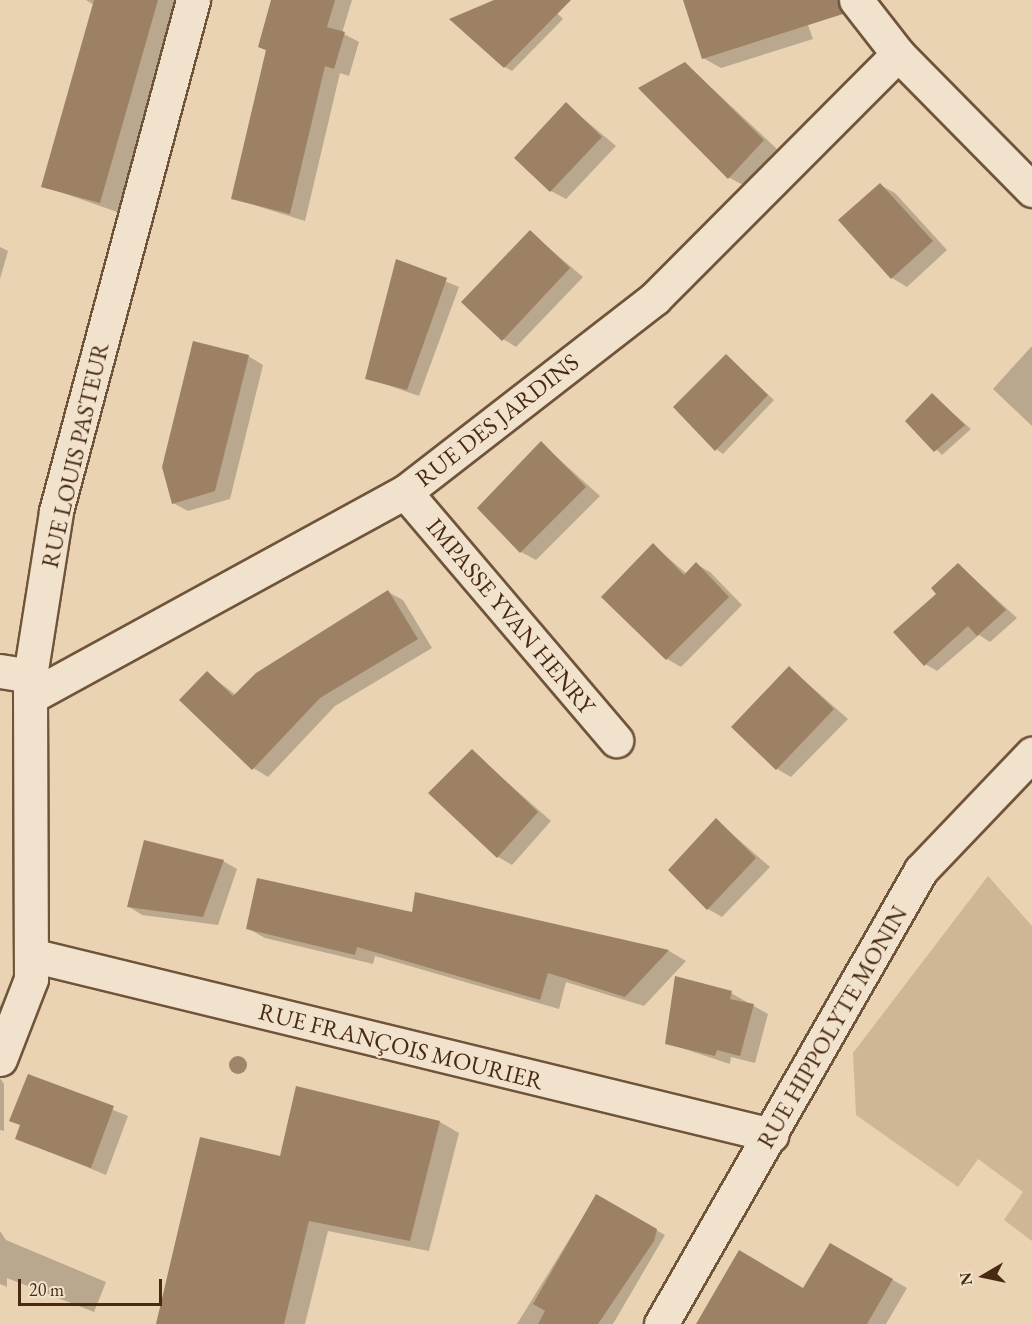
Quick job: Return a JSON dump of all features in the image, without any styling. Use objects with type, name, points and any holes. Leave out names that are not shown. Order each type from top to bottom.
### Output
[{"type":"street","name":"RUE LOUIS PASTEUR","points":[[0,1059],[31,979],[20,682],[56,511],[193,0]]},
{"type":"street","points":[[856,0],[898,54],[1032,190]]},
{"type":"street","name":"RUE DES JARDINS","points":[[20,682],[405,492],[655,298],[898,54]]},
{"type":"street","name":"IMPASSE YVAN HENRY","points":[[405,492],[616,740]]},
{"type":"street","name":"RUE HIPPOLYTE MONIN","points":[[661,1324],[771,1136],[921,870],[1032,754]]},
{"type":"street","name":"RUE FRANÇOIS MOURIER","points":[[31,955],[771,1136]]},
{"type":"shaded area","points":[[988,876],[1032,926],[1032,1241],[1004,1220],[1023,1192],[978,1159],[958,1187],[856,1115],[853,1053]]},
{"type":"building","points":[[94,0],[158,0],[100,203],[41,187]]},
{"type":"building","points":[[271,0],[335,0],[327,27],[345,32],[334,69],[325,66],[290,214],[231,199],[266,50],[258,47]]},
{"type":"building","points":[[494,0],[571,0],[504,68],[449,19]]},
{"type":"building","points":[[683,0],[838,0],[843,14],[702,59]]},
{"type":"building","points":[[685,62],[764,140],[728,179],[638,88]]},
{"type":"building","points":[[566,102],[602,137],[550,192],[514,158]]},
{"type":"building","points":[[880,183],[933,241],[891,279],[838,220]]},
{"type":"building","points":[[530,230],[570,268],[502,341],[461,302]]},
{"type":"building","points":[[396,259],[447,278],[407,390],[365,379]]},
{"type":"building","points":[[193,341],[249,355],[215,491],[172,504],[162,467]]},
{"type":"building","points":[[726,354],[768,395],[715,451],[673,407]]},
{"type":"building","points":[[932,393],[965,425],[934,452],[905,421]]},
{"type":"building","points":[[541,441],[586,487],[520,553],[477,508]]},
{"type":"building","points":[[653,543],[684,575],[696,562],[729,597],[666,660],[601,597]]},
{"type":"building","points":[[958,563],[1006,610],[977,636],[968,626],[924,666],[893,632],[936,594],[931,588]]},
{"type":"building","points":[[388,590],[418,639],[320,698],[252,770],[179,700],[207,671],[233,696],[256,673]]},
{"type":"building","points":[[789,666],[834,709],[776,770],[731,727]]},
{"type":"building","points":[[472,749],[538,812],[497,858],[428,793]]},
{"type":"building","points":[[716,818],[756,858],[707,910],[668,870]]},
{"type":"building","points":[[144,840],[224,860],[203,917],[127,907]]},
{"type":"building","points":[[257,878],[412,912],[415,892],[669,950],[625,997],[548,973],[540,1000],[357,947],[355,955],[246,929]]},
{"type":"building","points":[[675,976],[732,991],[730,999],[754,1004],[740,1056],[717,1050],[715,1056],[665,1044]]},
{"type":"building","points":[[28,1074],[114,1106],[91,1168],[15,1139],[20,1125],[9,1121]]},
{"type":"building","points":[[296,1086],[440,1121],[410,1241],[309,1221],[284,1324],[156,1324],[200,1137],[280,1156]]},
{"type":"building","points":[[596,1194],[657,1229],[654,1241],[598,1324],[538,1324],[545,1311],[533,1304]]},
{"type":"building","points":[[830,1243],[893,1279],[867,1324],[696,1324],[739,1250],[803,1288]]}]
